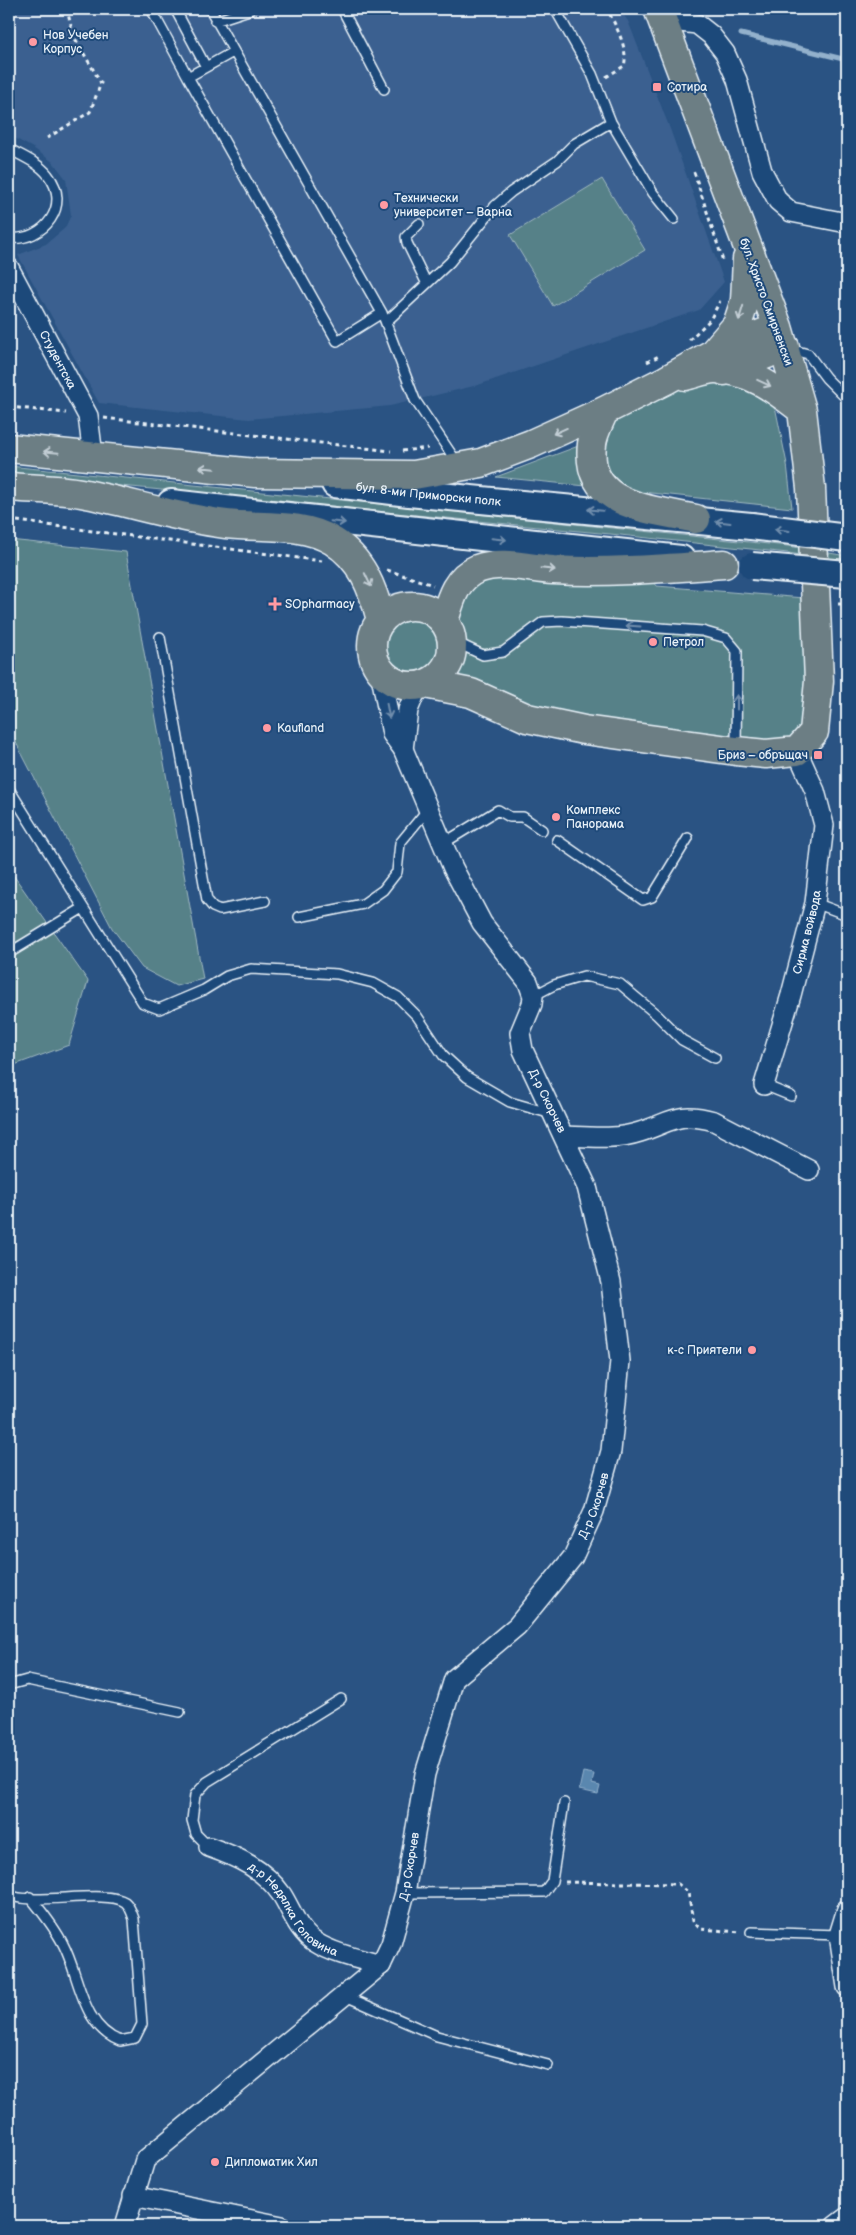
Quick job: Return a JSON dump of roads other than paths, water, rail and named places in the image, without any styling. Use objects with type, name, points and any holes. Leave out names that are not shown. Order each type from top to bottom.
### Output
[{"type":"main road","name":"бул. Христо Смирненски","points":[[661,18],[746,247],[782,337],[802,410],[811,488],[819,681],[814,732],[797,751]]},
{"type":"main road","points":[[718,362],[737,325],[745,301],[746,247]]},
{"type":"main road","points":[[255,473],[414,475],[454,456],[481,463],[531,444],[604,411],[658,366],[718,362],[782,337]]},
{"type":"main road","points":[[718,362],[768,384],[802,410]]},
{"type":"main road","points":[[604,411],[592,442],[592,460],[602,488],[625,502],[696,519]]},
{"type":"main road","name":"бул. 8-ми Приморски полк","points":[[9,448],[255,473],[409,494],[696,519],[847,538]]},
{"type":"main road","points":[[9,487],[81,493],[724,564],[847,574]]},
{"type":"main road","points":[[81,493],[156,512],[225,524],[302,530],[332,540],[361,566],[376,600],[381,620]]},
{"type":"main road","points":[[421,685],[442,672],[449,638],[453,592],[462,580],[476,569],[500,564],[552,570],[645,570],[724,564]]},
{"type":"main road","points":[[494,702],[470,686],[460,675],[449,638],[424,608],[409,606],[393,610],[381,620],[373,636],[372,654],[380,670],[388,678],[399,684],[455,688],[494,702],[527,718],[584,730],[766,754],[797,751]]},
{"type":"street","points":[[661,18],[697,24],[711,35],[725,53],[737,80],[765,178],[778,201],[791,212],[847,223]]},
{"type":"street","name":"Студентска","points":[[9,268],[88,416],[93,456]]},
{"type":"street","points":[[380,670],[392,734],[403,749],[442,844],[482,923],[528,982],[533,996]]},
{"type":"street","points":[[403,749],[408,710],[421,685]]},
{"type":"street","name":"Сирма войвода","points":[[764,1085],[791,995],[815,903],[824,825],[815,791],[797,751]]},
{"type":"street","name":"Д-р Скорчев","points":[[125,2226],[145,2160],[380,1965],[391,1944],[405,1893],[425,1774],[454,1678],[517,1626],[573,1557],[594,1511],[611,1451],[620,1361],[611,1282],[586,1187],[523,1050],[520,1033],[532,1004],[533,996]]},
{"type":"street","points":[[564,1136],[600,1138],[640,1132],[671,1118],[697,1117],[714,1121],[809,1170]]},
{"type":"street","name":"д-р Недялка Головина","points":[[209,1847],[234,1855],[266,1876],[282,1895],[302,1930],[314,1942],[332,1950],[380,1965]]},
{"type":"street","points":[[847,1909],[839,1935],[847,1987]]},
{"type":"street","points":[[134,2196],[282,2226]]},
{"type":"street","points":[[835,2226],[847,2217]]},
{"type":"lane","points":[[151,9],[336,341],[384,318],[450,262],[495,206],[511,192],[557,161],[574,144],[611,122]]},
{"type":"lane","points":[[175,9],[206,67]]},
{"type":"lane","points":[[210,9],[215,21],[384,318],[415,400],[454,456]]},
{"type":"lane","points":[[215,21],[252,9]]},
{"type":"lane","points":[[342,9],[384,89]]},
{"type":"lane","points":[[555,9],[595,83],[611,122],[653,193],[674,219]]},
{"type":"lane","points":[[188,77],[233,52]]},
{"type":"lane","points":[[9,149],[47,173],[54,184],[57,203],[51,220],[40,232],[22,239],[9,238]]},
{"type":"lane","points":[[420,224],[406,237],[407,243],[426,282]]},
{"type":"lane","points":[[782,337],[808,354],[826,378],[846,398]]},
{"type":"lane","points":[[449,638],[483,655],[503,652],[543,622],[562,621],[702,631],[726,638],[737,651],[736,751]]},
{"type":"lane","points":[[160,636],[207,900],[213,907],[220,910],[264,902]]},
{"type":"lane","points":[[9,789],[143,1003],[159,1009],[204,990],[227,976],[251,969],[337,974],[373,983],[398,998],[417,1016],[443,1055],[467,1077],[510,1102],[552,1114]]},
{"type":"lane","points":[[298,917],[363,904],[383,890],[397,872],[400,842],[428,809]]},
{"type":"lane","points":[[442,844],[498,810],[510,817],[523,817],[542,830]]},
{"type":"lane","points":[[557,840],[643,900],[652,897],[688,838]]},
{"type":"lane","points":[[815,903],[847,915]]},
{"type":"lane","points":[[9,953],[83,908]]},
{"type":"lane","points":[[533,996],[554,985],[584,976],[620,984],[657,1015],[682,1040],[716,1058]]},
{"type":"lane","name":"Сирма войвода","points":[[764,1085],[791,1096]]},
{"type":"lane","points":[[9,1685],[27,1680],[180,1712]]},
{"type":"lane","points":[[209,1847],[196,1834],[192,1820],[195,1795],[207,1782],[341,1699]]},
{"type":"lane","points":[[405,1893],[539,1894],[548,1890],[552,1882],[564,1803]]},
{"type":"lane","points":[[9,1895],[114,1898],[128,1905],[134,1919],[142,2024],[141,2030],[134,2038],[120,2041],[99,2026],[87,2008],[64,1946],[50,1921],[30,1897]]},
{"type":"lane","points":[[751,1932],[839,1935]]},
{"type":"lane","points":[[343,1995],[436,2036],[548,2065]]},
{"type":"waterway","points":[[741,34],[847,60]]},
{"type":"place","name":"Нов Учебен Корпус","points":[[33,42]]},
{"type":"place","name":"Сотира","points":[[657,87]]},
{"type":"place","name":"Технически университет – Варна","points":[[384,205]]},
{"type":"place","name":"SOpharmacy","points":[[275,604]]},
{"type":"place","name":"Петрол","points":[[653,642]]},
{"type":"place","name":"Kaufland","points":[[267,728]]},
{"type":"place","name":"Бриз – обръщач","points":[[818,755]]},
{"type":"place","name":"Комплекс Панорама","points":[[556,817]]},
{"type":"place","name":"к-с Приятели","points":[[752,1350]]},
{"type":"place","name":"Дипломатик Хил","points":[[215,2162]]}]
